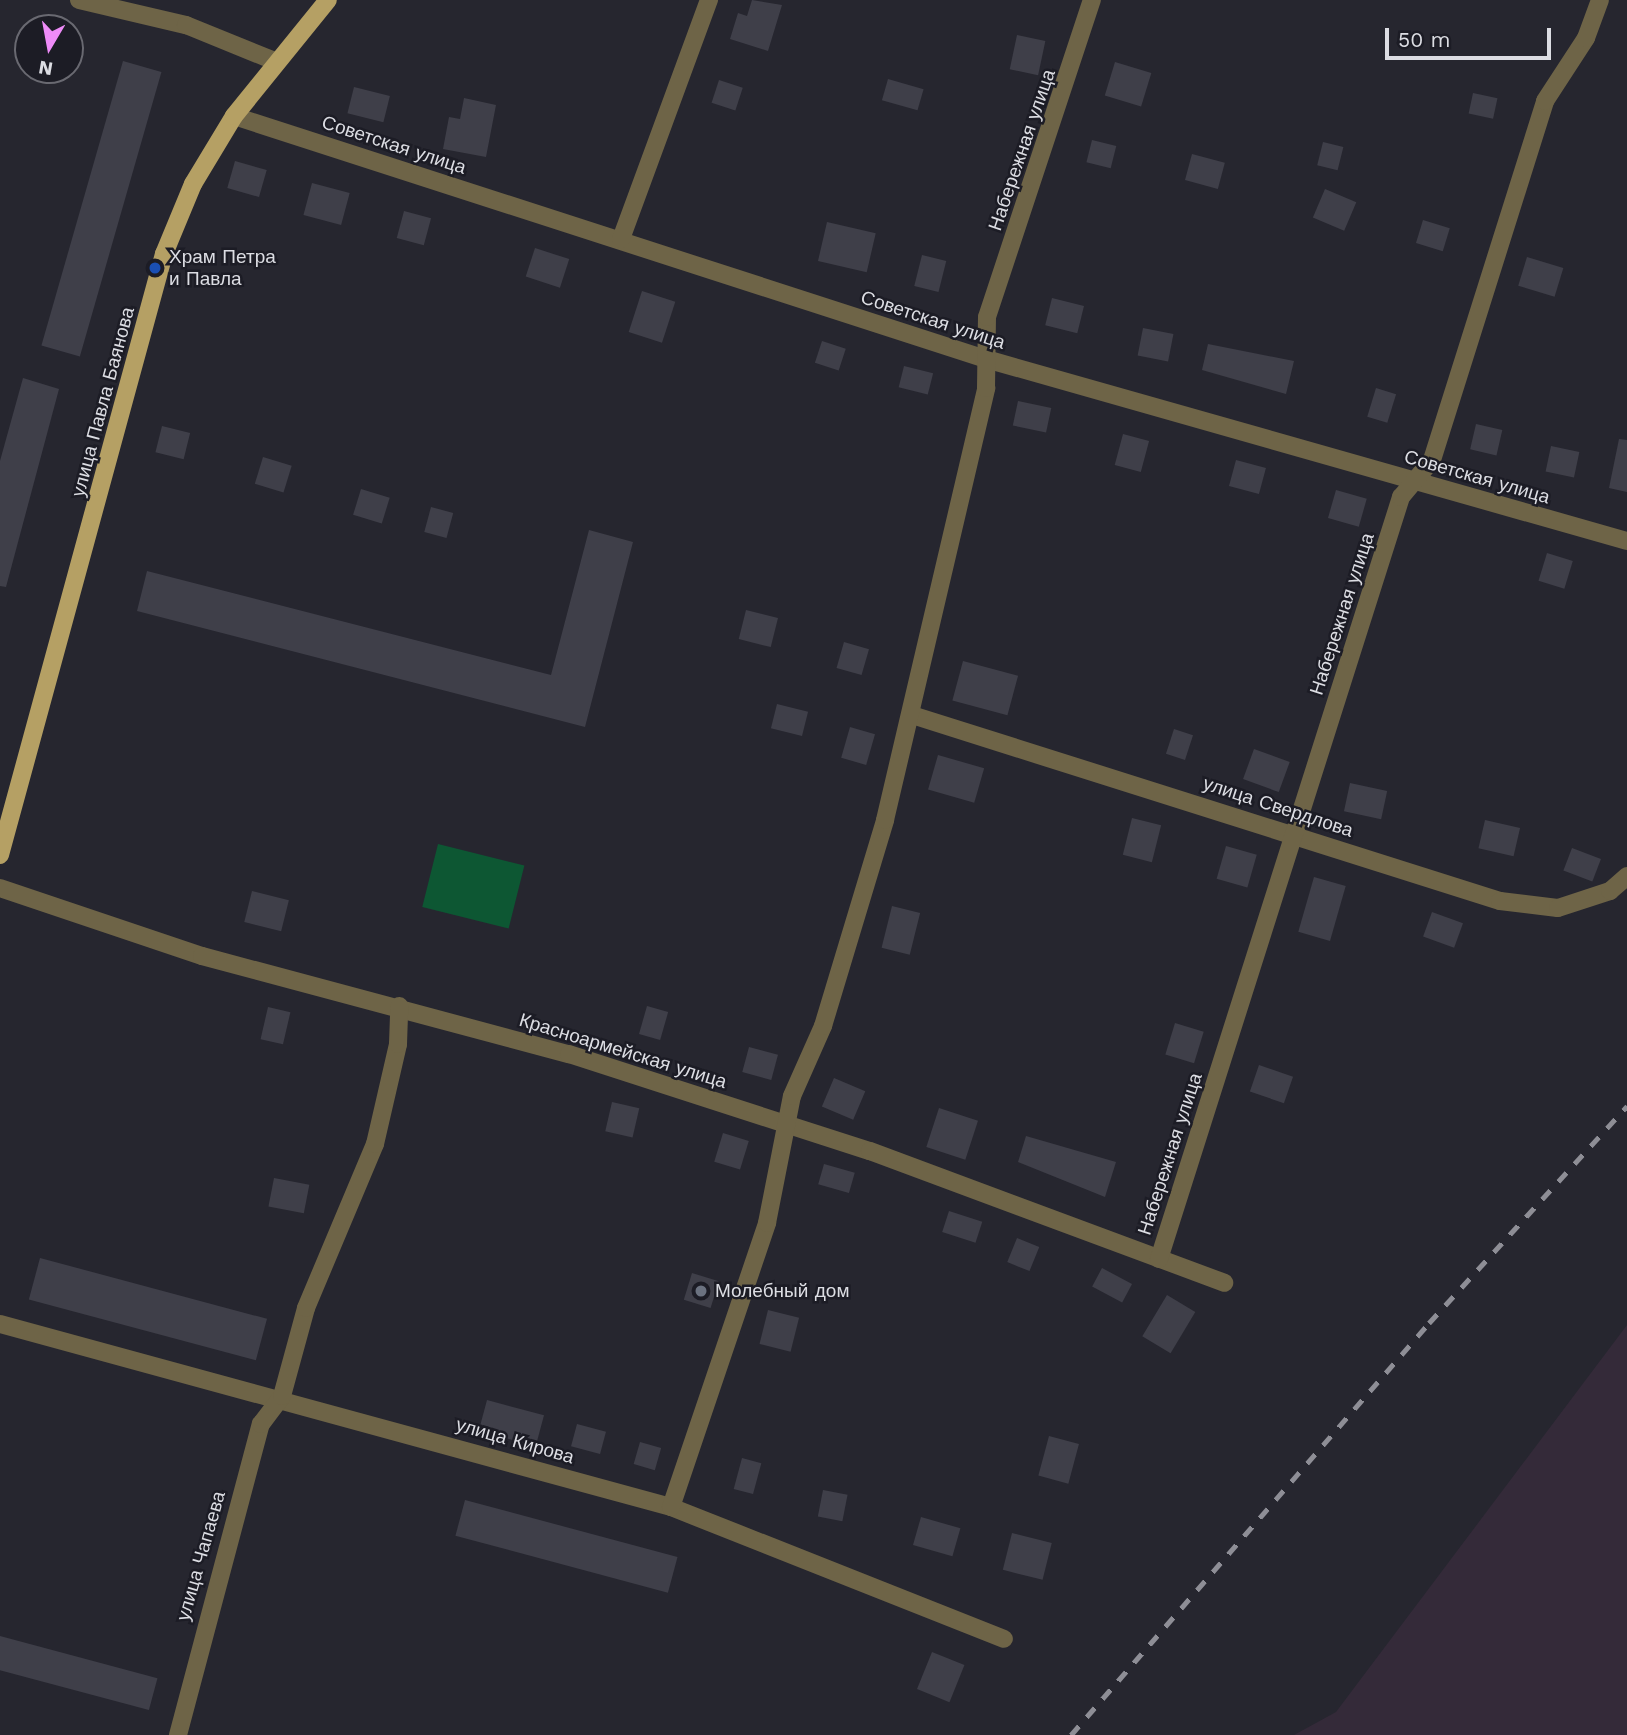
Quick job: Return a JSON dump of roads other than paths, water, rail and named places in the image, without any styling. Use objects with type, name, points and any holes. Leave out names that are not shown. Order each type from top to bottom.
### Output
[{"type":"main road","name":"улица Павла Баянова","points":[[0,855],[164,254],[193,184],[234,116],[328,0]]},
{"type":"street","points":[[79,0],[186,25],[277,62]]},
{"type":"street","points":[[621,239],[709,0]]},
{"type":"street","name":"Набережная улица","points":[[671,1507],[767,1223],[792,1096],[823,1026],[912,715],[986,387],[987,317],[1092,0]]},
{"type":"street","name":"Набережная улица","points":[[1159,1259],[1402,497],[1432,460],[1545,101],[1586,38],[1600,0]]},
{"type":"street","name":"Советская улица","points":[[234,116],[986,359],[1627,541]]},
{"type":"street","name":"улица Свердлова","points":[[912,715],[1500,901],[1558,908],[1610,891],[1627,876]]},
{"type":"street","name":"Красноармейская улица","points":[[0,888],[202,956],[399,1006],[787,1125],[1224,1283]]},
{"type":"street","points":[[282,1396],[310,1297],[375,1144],[398,1044],[399,1006]]},
{"type":"street","name":"улица Кирова","points":[[0,1324],[282,1396],[671,1507],[1004,1639]]},
{"type":"street","name":"улица Чапаева","points":[[178,1735],[261,1424],[282,1396]]},
{"type":"railway","points":[[1071,1735],[1429,1323],[1627,1106]]},
{"type":"place","name":"Храм Петра и Павла","points":[[155,268]]},
{"type":"place","name":"Молебный дом","points":[[701,1291]]}]
